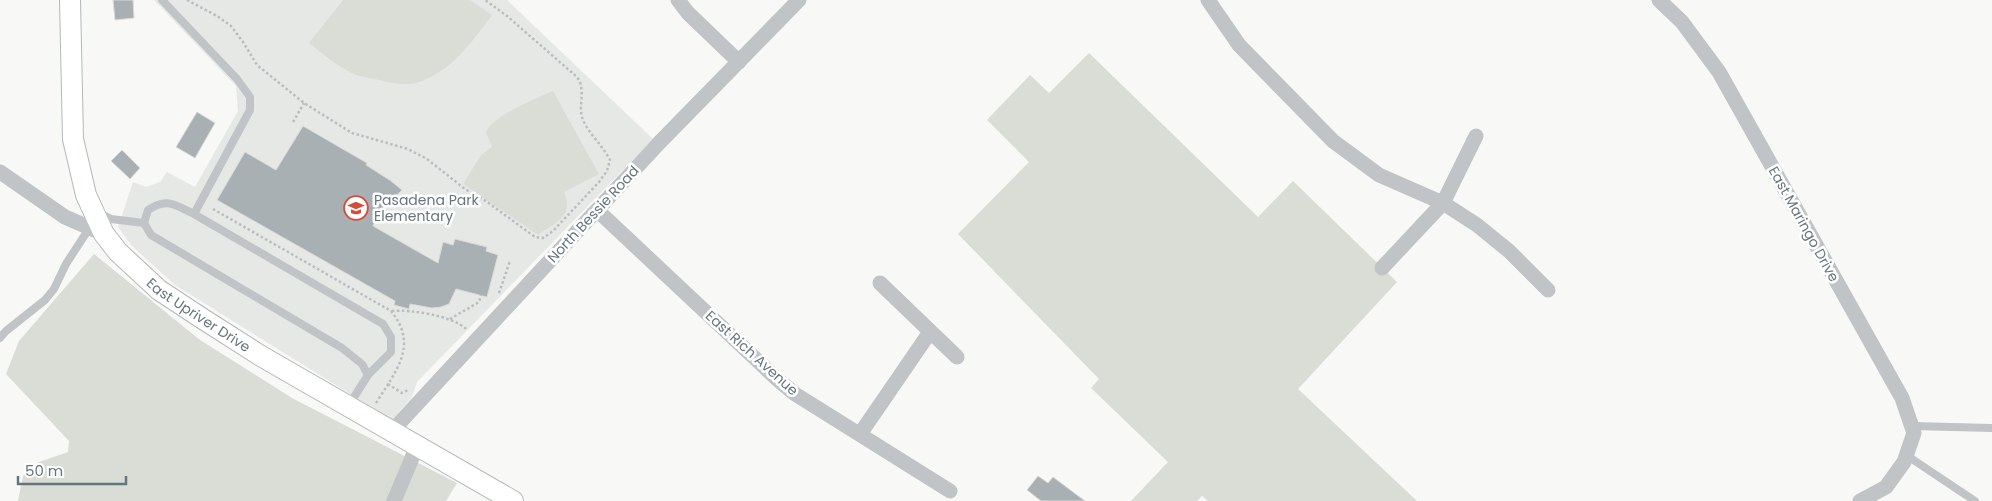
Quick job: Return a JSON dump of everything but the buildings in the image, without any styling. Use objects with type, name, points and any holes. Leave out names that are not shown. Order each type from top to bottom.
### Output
[{"type":"main road","name":"East Upriver Drive","points":[[70,0],[73,139],[80,172],[95,223],[118,252],[159,290],[261,356],[513,501]]},
{"type":"street","points":[[678,0],[688,13],[739,62]]},
{"type":"street","name":"North Bessie Road","points":[[392,431],[660,142],[799,0]]},
{"type":"street","points":[[1208,0],[1239,45],[1334,141],[1379,175],[1443,203],[1477,225],[1509,251],[1548,290]]},
{"type":"street","name":"East Maringo Drive","points":[[1659,0],[1682,22],[1718,72],[1902,398],[1914,432],[1905,459],[1886,487],[1860,501]]},
{"type":"street","points":[[1382,268],[1443,203],[1476,136]]},
{"type":"street","points":[[0,172],[66,217],[95,223]]},
{"type":"street","name":"East Rich Avenue","points":[[597,210],[795,394],[950,491]]},
{"type":"street","points":[[880,283],[957,357]]},
{"type":"street","points":[[860,434],[930,332]]},
{"type":"street","points":[[394,501],[417,446]]},
{"type":"lane","points":[[162,0],[237,79],[250,97],[250,110],[194,214]]},
{"type":"lane","points":[[348,406],[368,375],[391,352],[391,337],[383,324],[194,214],[170,203],[158,203],[148,210],[144,223],[151,235],[164,245],[342,348],[362,364],[368,375]]},
{"type":"lane","points":[[0,338],[45,300],[54,288],[66,264],[95,223],[111,219],[144,223]]},
{"type":"lane","points":[[1912,426],[1992,428]]},
{"type":"lane","points":[[1905,459],[1975,501]]},
{"type":"path","points":[[188,0],[231,26],[257,65],[304,103],[352,133],[368,139],[392,143],[414,152],[535,237],[543,238],[553,231],[599,182],[607,171],[610,160],[583,119],[582,84],[577,77],[507,16],[485,0]]},
{"type":"path","points":[[293,122],[304,103]]},
{"type":"path","points":[[496,298],[510,261]]},
{"type":"path","points":[[450,319],[479,302],[481,295]]},
{"type":"path","points":[[391,311],[404,310],[450,319],[466,329],[472,323]]},
{"type":"path","points":[[388,384],[402,392],[408,390]]},
{"type":"shaded area","name":"Pasadena Park Elementary","points":[[154,0],[507,0],[653,139],[417,382],[412,397],[392,420],[175,285],[132,246],[118,227],[133,182],[146,187],[160,182],[167,172],[195,187],[238,111],[236,86]]},
{"type":"shaded area","points":[[343,0],[470,0],[492,15],[477,35],[450,64],[428,79],[411,84],[400,84],[356,75],[337,65],[309,43]]},
{"type":"shaded area","points":[[1089,53],[1258,217],[1293,181],[1397,282],[1298,389],[1417,501],[1208,501],[1202,496],[1197,501],[1131,501],[1168,462],[1091,388],[1099,379],[958,234],[1029,162],[987,120],[1030,75],[1049,93]]},
{"type":"shaded area","points":[[553,91],[599,174],[564,192],[567,207],[562,218],[538,235],[463,184],[481,155],[492,147],[486,132],[490,126],[516,108]]},
{"type":"shaded area","points":[[94,254],[200,340],[292,398],[457,483],[446,501],[18,501],[23,476],[39,462],[68,452],[69,441],[6,374],[19,341]]},
{"type":"place","name":"Pasadena Park Elementary","points":[[356,208]]}]
